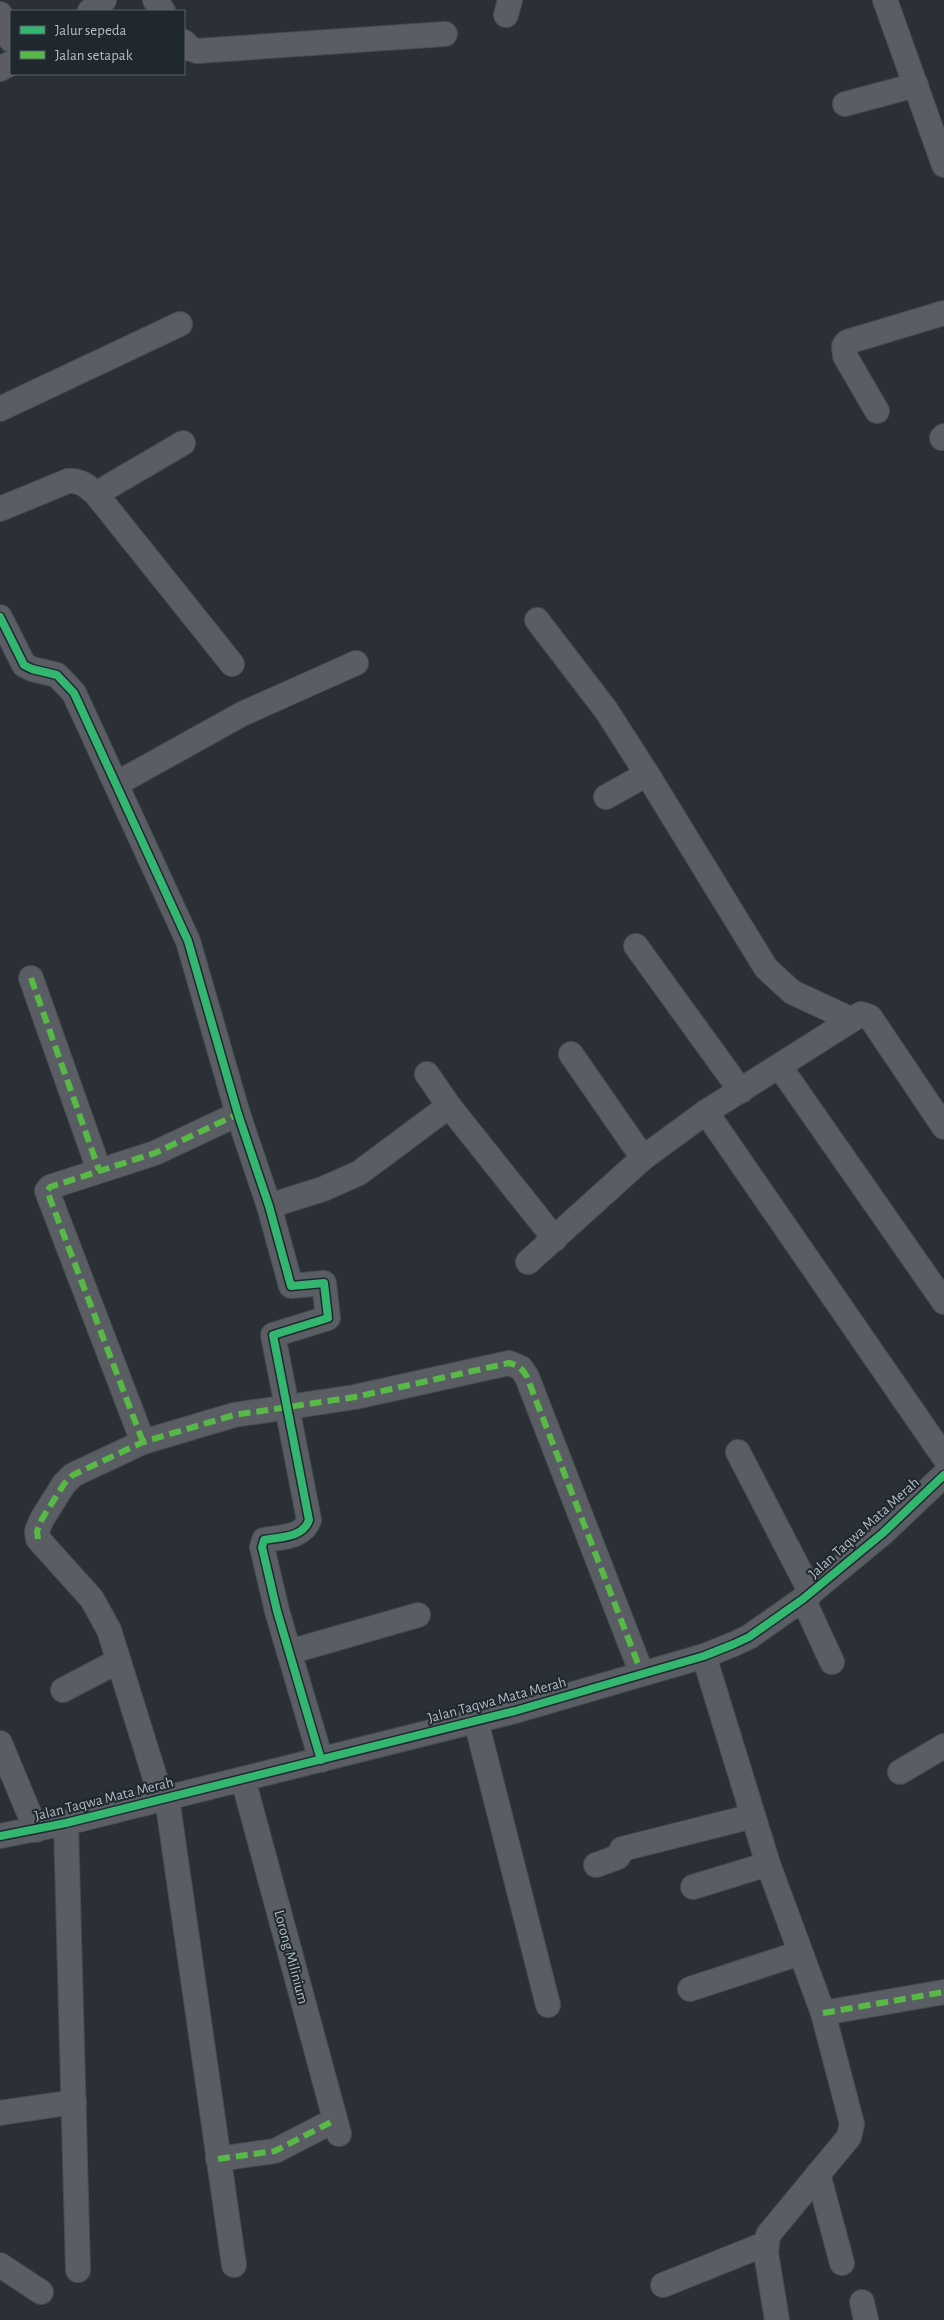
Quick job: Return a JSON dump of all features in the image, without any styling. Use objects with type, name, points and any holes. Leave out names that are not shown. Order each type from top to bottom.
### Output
[{"type":"street","points":[[885,0],[944,166]]},
{"type":"street","points":[[0,14],[10,38]]},
{"type":"street","points":[[185,43],[191,49],[197,51],[445,34]]},
{"type":"street","points":[[846,104],[916,85]]},
{"type":"street","points":[[877,411],[845,356],[844,346],[848,342],[944,313]]},
{"type":"street","points":[[0,409],[180,324]]},
{"type":"street","points":[[96,494],[183,443]]},
{"type":"street","points":[[0,509],[68,481],[77,480],[96,494],[232,664]]},
{"type":"street","points":[[0,617],[24,665],[32,669],[58,675],[74,693],[188,941],[238,1114],[270,1206],[292,1286],[324,1283],[328,1318],[273,1335],[309,1520],[305,1528],[298,1534],[264,1540],[262,1547],[289,1652],[321,1760]]},
{"type":"street","points":[[537,620],[606,710],[766,968],[792,992],[850,1019]]},
{"type":"street","points":[[120,794],[242,714],[356,663]]},
{"type":"street","points":[[606,797],[647,774]]},
{"type":"street","points":[[636,946],[741,1091]]},
{"type":"street","points":[[31,978],[99,1170]]},
{"type":"street","points":[[528,1262],[643,1158],[706,1112],[780,1067],[850,1019],[861,1014],[870,1017],[944,1127]]},
{"type":"street","points":[[571,1054],[643,1158]]},
{"type":"street","points":[[780,1067],[944,1302]]},
{"type":"street","points":[[427,1074],[555,1239]]},
{"type":"street","points":[[270,1206],[323,1188],[359,1173],[450,1106]]},
{"type":"street","points":[[706,1112],[944,1457]]},
{"type":"street","points":[[143,1442],[47,1193],[50,1186],[155,1153],[238,1114]]},
{"type":"street","points":[[234,2264],[164,1799],[109,1630],[92,1598],[36,1535],[42,1519],[64,1484],[73,1475],[143,1442],[234,1416],[354,1397],[509,1363],[521,1368],[527,1377],[642,1674]]},
{"type":"street","points":[[738,1452],[807,1596],[832,1662]]},
{"type":"street","name":"Jalan Taqwa Mata Merah","points":[[0,1836],[66,1824],[476,1721],[704,1656],[749,1637],[807,1596],[883,1533],[944,1474]]},
{"type":"street","points":[[289,1652],[418,1615]]},
{"type":"street","points":[[704,1656],[768,1864],[823,2013],[852,2124],[849,2137],[774,2226],[766,2244],[777,2320]]},
{"type":"street","points":[[63,1690],[118,1661]]},
{"type":"street","points":[[476,1721],[548,2005]]},
{"type":"street","points":[[0,1743],[36,1830]]},
{"type":"street","points":[[900,1772],[944,1746]]},
{"type":"street","name":"Lorong Milinium","points":[[218,2159],[275,2151],[337,2127],[243,1779]]},
{"type":"street","points":[[596,1866],[618,1857],[622,1849],[753,1816]]},
{"type":"street","points":[[66,1824],[78,2270]]},
{"type":"street","points":[[693,1887],[768,1864]]},
{"type":"street","points":[[690,1989],[800,1953]]},
{"type":"street","points":[[823,2013],[944,1992]]},
{"type":"street","points":[[0,2113],[74,2102]]},
{"type":"street","points":[[818,2174],[842,2263]]},
{"type":"street","points":[[663,2285],[766,2244]]},
{"type":"street","points":[[0,2265],[41,2292]]},
{"type":"marked path","points":[[31,978],[99,1170]]},
{"type":"marked path","points":[[143,1442],[47,1191],[50,1187],[155,1153],[238,1114]]},
{"type":"marked path","points":[[38,1539],[37,1531],[42,1519],[64,1484],[73,1475],[143,1442],[234,1415],[355,1397],[509,1363],[520,1368],[527,1377],[642,1674]]},
{"type":"marked path","points":[[823,2013],[944,1992]]},
{"type":"marked path","points":[[218,2159],[275,2151],[335,2120]]},
{"type":"cycle path","points":[[0,617],[24,665],[32,669],[57,675],[74,693],[188,941],[238,1114],[269,1206],[291,1286],[324,1283],[328,1318],[273,1335],[309,1520],[302,1530],[290,1536],[264,1540],[262,1547],[277,1611],[321,1760]]},
{"type":"cycle path","points":[[0,1836],[66,1823],[515,1711],[704,1656],[749,1637],[803,1599],[883,1533],[944,1475]]}]
